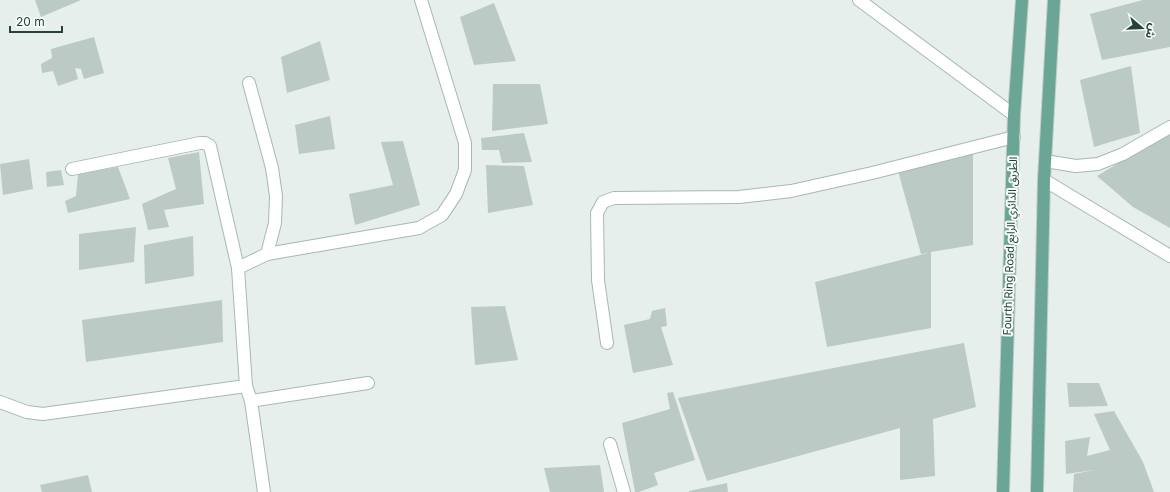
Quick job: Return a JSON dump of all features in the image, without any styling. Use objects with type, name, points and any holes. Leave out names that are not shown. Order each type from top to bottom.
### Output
[{"type":"main road","name":"Fourth Ring Road الطريق الدائري الرابع","points":[[1003,492],[1014,115],[1022,0]]},
{"type":"main road","points":[[1037,492],[1044,180],[1054,0]]},
{"type":"street","points":[[238,268],[267,254],[419,228],[442,216],[456,194],[465,170],[465,143],[421,0]]},
{"type":"street","points":[[859,0],[1014,115]]},
{"type":"street","points":[[249,83],[272,168],[276,196],[275,223],[267,254]]},
{"type":"street","points":[[1045,160],[1076,166],[1098,164],[1123,154],[1170,127]]},
{"type":"street","points":[[607,343],[598,280],[597,257],[597,213],[603,202],[614,198],[739,197],[791,191],[872,173],[1014,137]]},
{"type":"street","points":[[72,169],[200,143],[205,143],[210,146],[238,268],[246,386],[251,401],[264,492]]},
{"type":"street","points":[[1044,180],[1170,256]]},
{"type":"street","points":[[251,401],[368,383]]},
{"type":"street","points":[[0,402],[27,412],[42,414],[246,386]]},
{"type":"street","points":[[610,444],[624,492]]},
{"type":"building","points":[[35,0],[81,0],[41,17]]},
{"type":"building","points":[[1143,0],[1170,0],[1170,47],[1102,60],[1090,14]]},
{"type":"building","points":[[494,3],[516,61],[474,65],[460,17]]},
{"type":"building","points":[[94,37],[104,73],[84,79],[81,69],[75,68],[78,79],[58,86],[53,71],[42,73],[41,64],[52,58],[51,49]]},
{"type":"building","points":[[320,41],[330,80],[287,93],[281,57]]},
{"type":"building","points":[[1131,66],[1140,133],[1094,147],[1080,80]]},
{"type":"building","points":[[493,84],[540,84],[548,124],[492,131]]},
{"type":"building","points":[[330,116],[335,149],[299,154],[295,125]]},
{"type":"building","points":[[1170,132],[1170,228],[1133,207],[1097,176]]},
{"type":"building","points":[[524,133],[532,162],[502,163],[499,150],[482,150],[481,138]]},
{"type":"building","points":[[403,141],[420,205],[355,225],[349,194],[393,185],[381,142]]},
{"type":"building","points":[[199,152],[204,204],[164,210],[169,227],[148,230],[142,204],[176,189],[168,158]]},
{"type":"building","points":[[973,153],[973,245],[931,252],[931,328],[827,347],[815,282],[928,253],[921,254],[898,171]]},
{"type":"building","points":[[29,159],[33,189],[3,195],[0,164]]},
{"type":"building","points":[[486,165],[524,166],[533,205],[488,213]]},
{"type":"building","points":[[118,167],[130,199],[68,213],[65,201],[76,196],[78,174]]},
{"type":"building","points":[[61,170],[64,185],[47,187],[46,172]]},
{"type":"building","points":[[136,227],[134,262],[79,270],[79,234]]},
{"type":"building","points":[[193,236],[194,276],[145,284],[144,245]]},
{"type":"building","points":[[222,300],[223,342],[86,362],[82,320]]},
{"type":"building","points":[[505,306],[518,360],[475,365],[471,307]]},
{"type":"building","points":[[665,308],[667,326],[661,327],[673,365],[633,373],[624,325],[650,319],[652,311]]},
{"type":"building","points":[[964,343],[976,407],[933,419],[935,476],[900,480],[900,428],[707,481],[678,398]]},
{"type":"building","points":[[1067,383],[1099,383],[1108,406],[1069,407]]},
{"type":"building","points":[[673,392],[695,460],[654,473],[658,485],[635,492],[622,423],[670,409],[667,393]]},
{"type":"building","points":[[1114,411],[1143,462],[1154,492],[1073,492],[1074,474],[1094,470],[1066,474],[1065,441],[1090,437],[1087,456],[1110,450],[1094,414]]},
{"type":"building","points":[[600,465],[604,492],[550,492],[544,468]]},
{"type":"building","points":[[88,475],[92,492],[42,492],[40,485]]},
{"type":"building","points":[[727,483],[728,492],[689,492],[689,491]]}]
